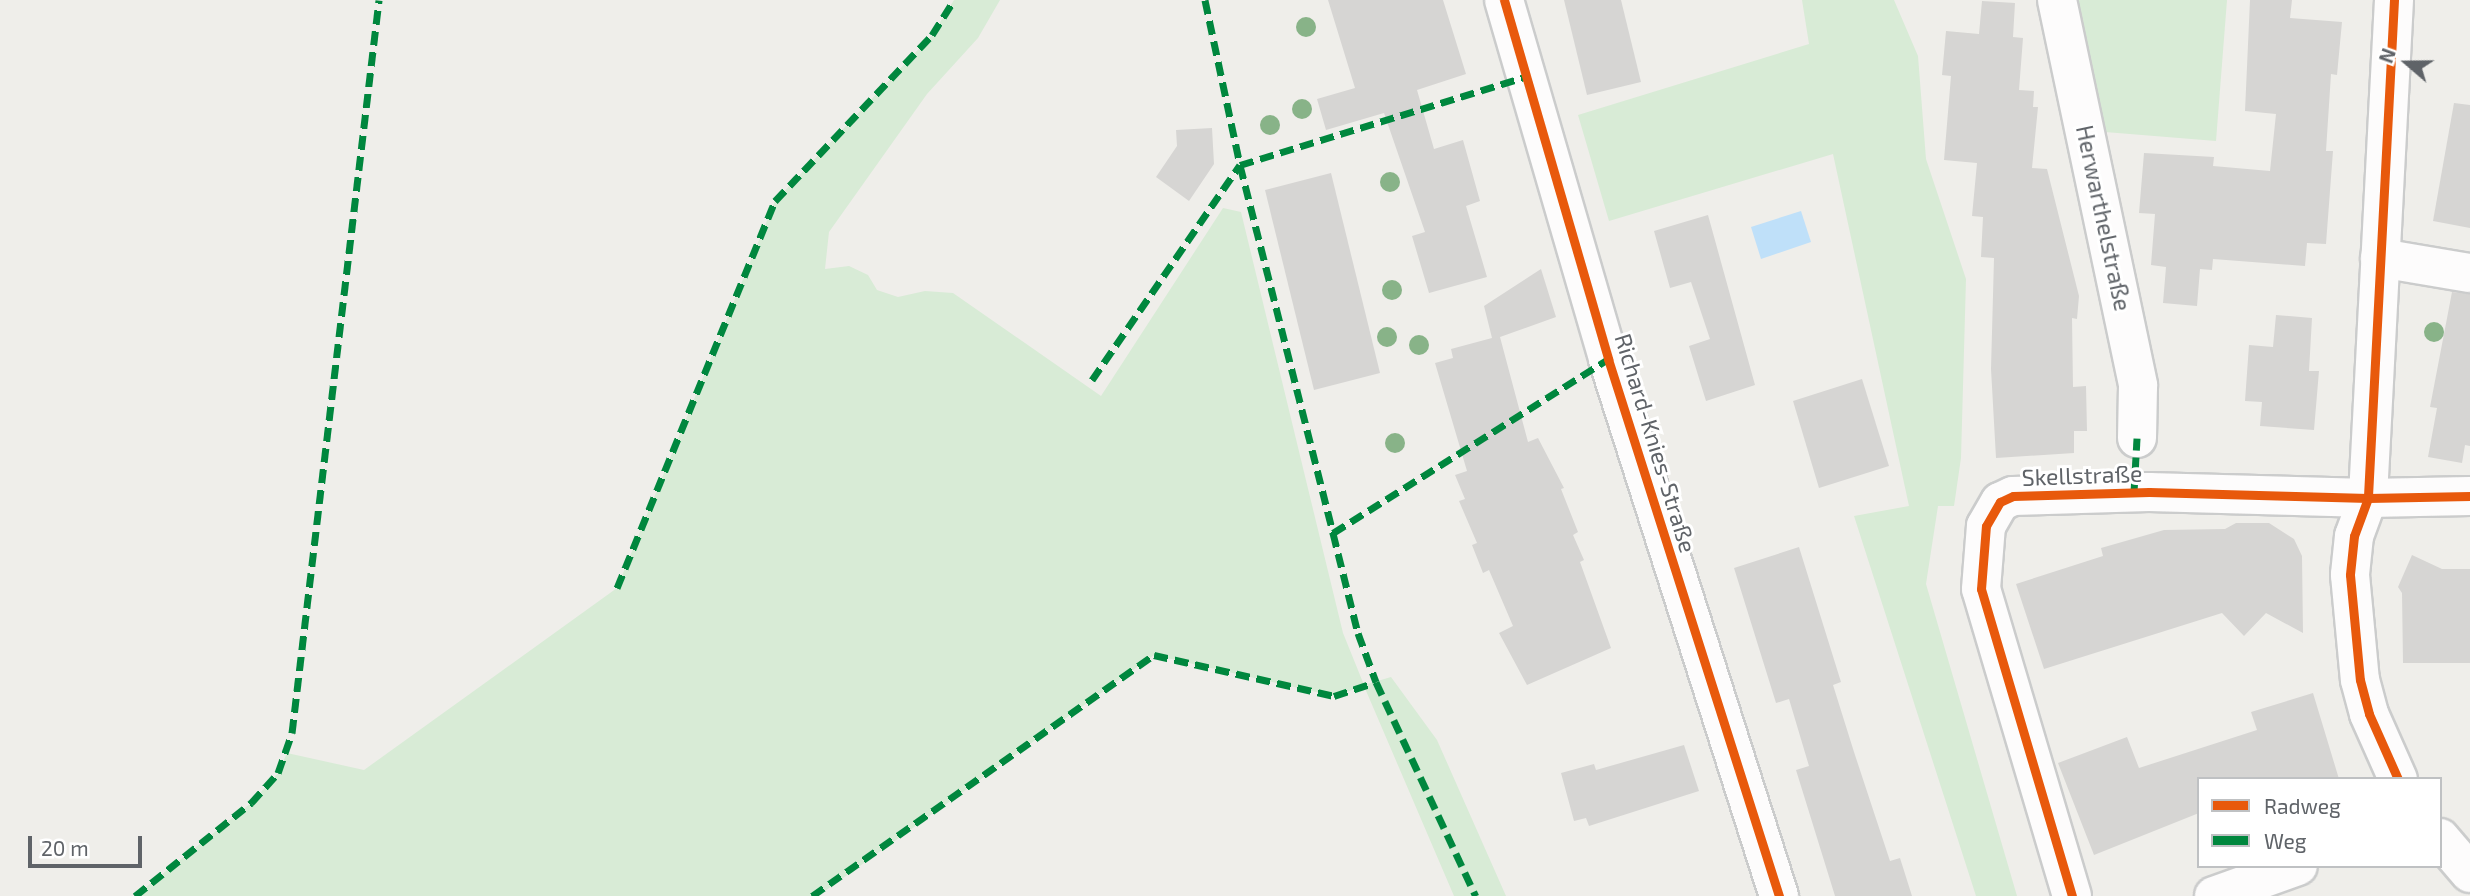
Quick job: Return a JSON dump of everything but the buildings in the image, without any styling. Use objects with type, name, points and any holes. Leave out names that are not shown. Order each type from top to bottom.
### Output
[{"type":"street","name":"Richard-Knies-Straße","points":[[1504,0],[1608,359],[1779,896]]},
{"type":"street","name":"Herwarthelstraße","points":[[2057,0],[2138,386],[2137,438]]},
{"type":"street","points":[[2394,0],[2368,498],[2354,536],[2351,611],[2369,713],[2397,777]]},
{"type":"street","points":[[2380,258],[2470,273]]},
{"type":"street","name":"Skellstraße","points":[[2072,896],[1981,589],[1986,526],[2000,502],[2027,496],[2149,492],[2368,498]]},
{"type":"street","points":[[2368,498],[2470,496]]},
{"type":"street","points":[[2442,840],[2470,873]]},
{"type":"street","points":[[2214,896],[2292,868]]},
{"type":"green space","points":[[954,0],[1000,0],[978,38],[927,94],[829,232],[825,269],[849,266],[868,275],[877,290],[898,297],[925,291],[953,293],[1101,396],[1223,208],[1241,212],[1343,633],[1364,685],[1391,677],[1437,740],[1506,896],[1454,896],[1364,686],[1334,696],[1154,655],[818,896],[135,896],[251,803],[278,773],[287,753],[364,770],[617,588],[775,201],[932,35]]},
{"type":"green space","points":[[1802,0],[1894,0],[1918,56],[1926,159],[1966,279],[1961,458],[1954,506],[1938,506],[1926,584],[2017,896],[1976,896],[1854,516],[1909,506],[1833,154],[1609,221],[1578,115],[1809,44]]},
{"type":"green space","points":[[2076,0],[2227,0],[2216,141],[2105,132]]},
{"type":"water","points":[[1801,211],[1811,242],[1761,259],[1751,227]]},
{"type":"marked path","points":[[135,896],[251,803],[278,773],[292,733],[379,0]]},
{"type":"marked path","points":[[617,588],[775,201],[932,35],[954,0]]},
{"type":"marked path","points":[[1205,0],[1240,165],[1333,533],[1608,359]]},
{"type":"marked path","points":[[1092,380],[1240,165],[1527,76]]},
{"type":"marked path","points":[[2134,492],[2137,438]]},
{"type":"marked path","points":[[1333,533],[1358,633],[1376,682],[1476,896]]},
{"type":"marked path","points":[[812,896],[1154,655],[1334,696],[1376,682]]},
{"type":"cycle path","points":[[1504,0],[1608,359],[1779,896]]},
{"type":"cycle path","points":[[2394,0],[2368,498],[2354,536],[2350,575],[2360,680],[2369,714],[2397,777]]},
{"type":"cycle path","points":[[2072,896],[1981,589],[1986,526],[2000,502],[2013,496],[2149,492],[2368,498],[2470,496]]}]
